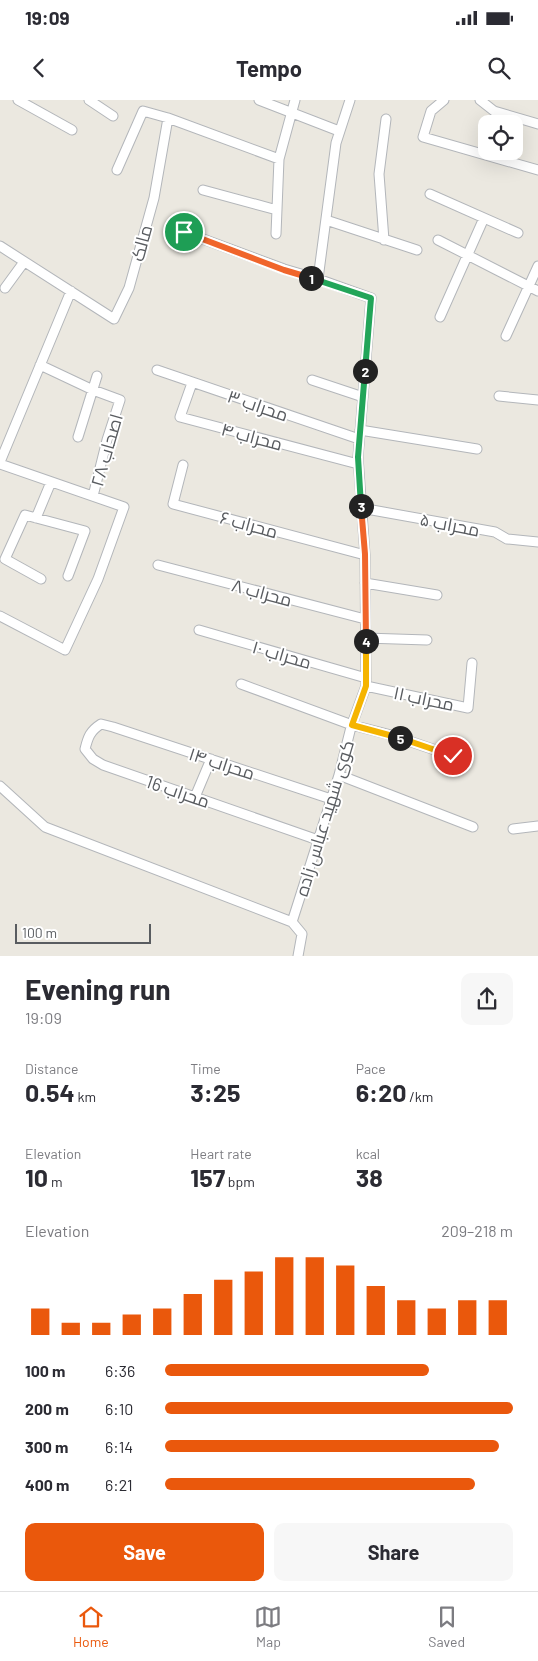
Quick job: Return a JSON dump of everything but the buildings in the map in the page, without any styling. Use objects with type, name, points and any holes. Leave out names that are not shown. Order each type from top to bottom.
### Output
[{"type":"street","points":[[18,100],[72,130]]},
{"type":"street","points":[[89,100],[113,116]]},
{"type":"street","points":[[259,100],[340,131]]},
{"type":"street","points":[[276,234],[279,159],[295,100]]},
{"type":"street","points":[[184,232],[284,270],[318,279],[336,143],[350,100]]},
{"type":"street","points":[[444,100],[431,111],[423,137],[538,170]]},
{"type":"street","points":[[480,100],[494,111],[538,124]]},
{"type":"street","points":[[117,170],[143,111],[168,118],[279,159]]},
{"type":"street","name":"مالک","points":[[0,246],[114,319],[129,288],[154,198],[168,118]]},
{"type":"street","points":[[384,240],[379,174],[386,119]]},
{"type":"street","points":[[204,190],[277,210]]},
{"type":"street","points":[[430,194],[518,233]]},
{"type":"street","points":[[440,317],[484,218]]},
{"type":"street","points":[[326,220],[417,250]]},
{"type":"street","points":[[438,240],[538,291]]},
{"type":"street","points":[[5,288],[24,262]]},
{"type":"street","points":[[506,336],[538,266]]},
{"type":"street","name":"کوی شهید عباس زاده","points":[[292,922],[366,682],[365,554],[358,464],[371,298],[318,279]]},
{"type":"street","points":[[0,616],[65,650],[98,580],[124,507],[0,463],[71,291]]},
{"type":"street","name":"اصحاب ۲۸","points":[[40,365],[93,390],[120,400],[107,440],[93,496]]},
{"type":"street","name":"محراب ۳","points":[[157,370],[360,434],[477,449]]},
{"type":"street","points":[[78,437],[97,376]]},
{"type":"street","points":[[312,380],[363,397]]},
{"type":"street","name":"محراب ۴","points":[[192,382],[180,418],[358,464]]},
{"type":"street","points":[[499,396],[538,400]]},
{"type":"street","name":"محراب ۶","points":[[183,465],[173,504],[365,554]]},
{"type":"street","points":[[36,518],[51,482]]},
{"type":"street","name":"محراب ۵","points":[[362,508],[494,532],[507,539],[538,542]]},
{"type":"street","points":[[41,579],[6,559],[25,514],[86,531],[68,576]]},
{"type":"street","name":"محراب ۸","points":[[158,565],[365,619]]},
{"type":"street","points":[[365,583],[437,596]]},
{"type":"street","name":"محراب ۱۰","points":[[198,630],[366,682]]},
{"type":"street","points":[[366,638],[427,640]]},
{"type":"street","name":"محراب ۱۱","points":[[366,682],[468,708],[472,663]]},
{"type":"street","points":[[241,684],[352,725],[391,735],[453,756]]},
{"type":"street","name":"محراب 16","points":[[113,727],[101,724],[92,729],[85,749],[93,759],[103,765],[318,840]]},
{"type":"street","name":"محراب ۱۴","points":[[113,727],[331,799]]},
{"type":"street","points":[[195,797],[212,759]]},
{"type":"street","points":[[338,775],[473,827]]},
{"type":"street","points":[[0,786],[45,827],[292,922],[302,934],[298,956]]},
{"type":"street","points":[[513,829],[538,826]]},
{"type":"route","points":[[184,232],[284,270],[318,279],[371,298],[358,457],[365,554],[366,686],[352,725],[391,735],[453,756]]}]
